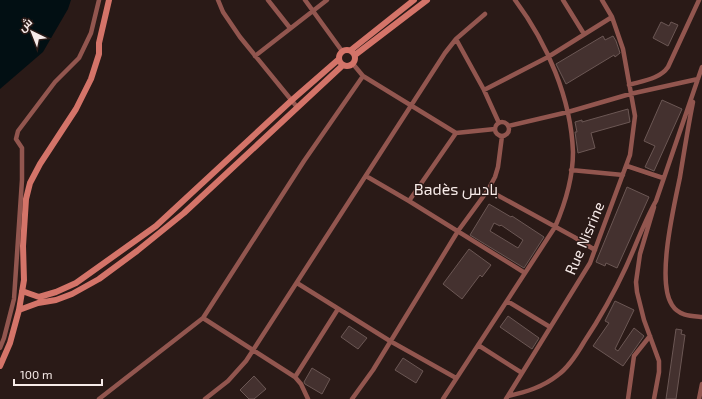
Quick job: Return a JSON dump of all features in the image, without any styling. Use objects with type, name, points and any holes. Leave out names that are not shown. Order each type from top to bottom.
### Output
[{"type":"street","points":[[0,348],[14,299],[22,180],[22,148],[16,139],[18,131],[55,82],[79,58],[91,33],[99,0]]},
{"type":"street","points":[[0,366],[10,343],[19,310],[24,280],[22,246],[26,199],[30,183],[40,164],[76,109],[91,79],[99,54],[99,43],[109,0]]},
{"type":"street","points":[[218,0],[228,20],[255,56],[297,107]]},
{"type":"street","points":[[268,0],[290,28]]},
{"type":"street","points":[[305,0],[342,51]]},
{"type":"street","points":[[255,56],[327,0]]},
{"type":"street","points":[[353,53],[414,0]]},
{"type":"street","points":[[353,53],[426,0]]},
{"type":"street","points":[[443,399],[556,227],[563,210],[571,170],[573,154],[568,112],[558,80],[541,41],[515,0]]},
{"type":"street","points":[[563,0],[584,34]]},
{"type":"street","name":"Rue Nisrine","points":[[507,398],[581,279],[595,250],[624,175],[630,155],[635,116],[623,49],[612,16],[602,0]]},
{"type":"street","points":[[629,85],[665,72],[699,0]]},
{"type":"street","points":[[204,399],[238,372],[254,351],[445,53],[456,39],[485,14]]},
{"type":"street","points":[[484,90],[548,57],[612,16]]},
{"type":"street","points":[[456,39],[484,90],[499,123]]},
{"type":"street","points":[[22,290],[39,297],[56,292],[76,283],[156,226],[292,100],[339,59],[342,51],[347,49],[353,53],[355,60],[353,64]]},
{"type":"street","points":[[339,59],[343,65]]},
{"type":"street","points":[[19,310],[38,303],[56,300],[72,294],[99,278],[137,252],[184,213],[343,65],[346,66],[353,64]]},
{"type":"street","points":[[353,64],[363,76],[456,133],[495,129]]},
{"type":"street","points":[[654,399],[659,372],[659,361],[640,304],[636,282],[640,254],[663,178],[702,67]]},
{"type":"street","points":[[99,399],[203,318],[304,161],[363,76]]},
{"type":"street","points":[[508,126],[568,112],[630,94],[698,79]]},
{"type":"street","points":[[695,90],[673,210],[667,255],[666,282],[670,300],[677,310],[686,316],[702,318]]},
{"type":"street","points":[[495,129],[499,123],[504,122],[508,126],[508,132],[502,136]]},
{"type":"street","points":[[495,129],[497,134],[502,136]]},
{"type":"street","points":[[409,201],[456,133]]},
{"type":"street","points":[[352,399],[365,381],[458,231],[488,190],[495,177],[498,167],[502,136]]},
{"type":"street","points":[[627,166],[663,178]]},
{"type":"street","points":[[571,170],[624,175]]},
{"type":"street","points":[[366,176],[525,273]]},
{"type":"street","points":[[488,190],[595,250]]},
{"type":"street","points":[[507,398],[520,396],[555,378],[575,355],[602,313],[625,269],[645,221],[656,201]]},
{"type":"street","points":[[297,283],[390,341],[456,378]]},
{"type":"street","points":[[507,301],[550,327]]},
{"type":"street","points":[[295,377],[338,309]]},
{"type":"street","points":[[203,318],[295,377],[301,384],[308,399]]},
{"type":"street","points":[[628,399],[634,356],[650,336]]},
{"type":"street","points":[[478,345],[522,373]]},
{"type":"street","points":[[699,399],[702,384]]},
{"type":"shaded area","points":[[0,0],[71,0],[68,9],[43,52],[0,89]]},
{"type":"building","points":[[661,22],[669,26],[671,22],[678,25],[668,46],[653,38]]},
{"type":"building","points":[[603,36],[605,40],[613,36],[620,53],[615,57],[614,55],[566,84],[556,64]]},
{"type":"building","points":[[662,100],[682,109],[654,171],[645,167],[655,146],[644,141]]},
{"type":"building","points":[[628,109],[630,122],[591,133],[595,148],[578,153],[575,122],[582,120],[582,122]]},
{"type":"building","points":[[627,187],[649,197],[617,268],[606,263],[605,266],[596,262]]},
{"type":"building","points":[[489,204],[511,217],[512,216],[544,237],[524,268],[470,235]],"holes":[[[494,223],[500,226],[501,225],[523,240],[518,248],[490,231]]]},
{"type":"building","points":[[469,249],[491,265],[482,277],[480,275],[462,299],[443,284]]},
{"type":"building","points":[[615,301],[634,310],[615,349],[618,351],[634,328],[644,336],[623,366],[593,346],[609,323],[605,321]]},
{"type":"building","points":[[508,316],[539,338],[532,349],[500,327]]},
{"type":"building","points":[[349,326],[367,338],[358,349],[341,337]]},
{"type":"building","points":[[676,329],[682,330],[681,334],[685,335],[676,399],[666,399]]},
{"type":"building","points":[[403,358],[423,371],[416,383],[395,370]]},
{"type":"building","points":[[312,368],[330,379],[322,394],[304,382]]},
{"type":"building","points":[[254,376],[266,389],[254,399],[249,399],[240,390]]},
{"type":"district","name":"Badès بادس","points":[[456,188]]}]
